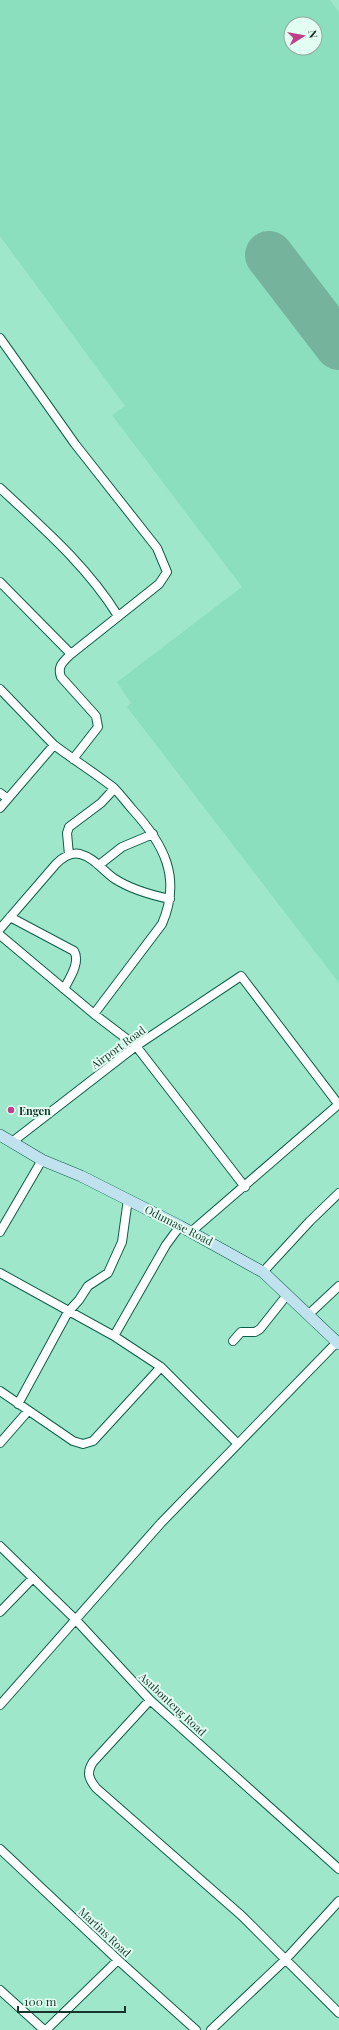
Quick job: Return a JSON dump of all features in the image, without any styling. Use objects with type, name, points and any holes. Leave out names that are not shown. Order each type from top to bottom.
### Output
[{"type":"main road","name":"Odumase Road","points":[[0,1134],[42,1160],[128,1199],[192,1231],[263,1272],[338,1343]]},
{"type":"street","points":[[0,338],[75,444],[162,557],[168,572],[159,584],[70,654],[60,666],[59,672],[61,677],[96,716],[98,727],[73,759]]},
{"type":"street","points":[[0,488],[85,569],[104,593],[118,616]]},
{"type":"street","points":[[0,582],[70,654]]},
{"type":"street","points":[[0,689],[54,745],[114,789],[153,834],[160,846],[169,868],[172,890],[169,909],[162,924],[94,1014]]},
{"type":"street","points":[[0,808],[3,795],[54,745]]},
{"type":"street","points":[[70,855],[67,833],[69,827],[101,803],[114,789]]},
{"type":"street","points":[[98,865],[122,847],[153,834]]},
{"type":"street","points":[[0,929],[56,864],[61,859],[70,855],[79,854],[89,858],[115,878],[142,892],[170,899]]},
{"type":"street","points":[[10,917],[74,951],[76,958],[73,972],[64,989]]},
{"type":"street","points":[[0,935],[94,1014],[136,1046],[245,1187]]},
{"type":"street","name":"Airport Road","points":[[12,1142],[136,1046],[241,976],[339,1105]]},
{"type":"street","points":[[192,1231],[339,1105]]},
{"type":"street","points":[[0,1232],[42,1160]]},
{"type":"street","points":[[263,1272],[310,1221],[339,1193]]},
{"type":"street","points":[[18,1404],[68,1312],[79,1300],[88,1286],[108,1273],[122,1242],[128,1199]]},
{"type":"street","points":[[114,1336],[166,1245],[180,1226]]},
{"type":"street","points":[[0,1273],[68,1312],[114,1336],[161,1367],[238,1444]]},
{"type":"street","points":[[308,1315],[339,1286]]},
{"type":"street","points":[[233,1341],[241,1332],[254,1332],[260,1329],[287,1295]]},
{"type":"street","points":[[0,1705],[160,1523],[338,1343]]},
{"type":"street","points":[[0,1391],[73,1441],[83,1444],[93,1441],[161,1367]]},
{"type":"street","points":[[0,1443],[28,1411]]},
{"type":"street","name":"Asubonteng Road","points":[[0,1546],[75,1619],[150,1700],[339,1869]]},
{"type":"street","points":[[0,1612],[33,1578]]},
{"type":"street","points":[[150,1700],[93,1762],[89,1769],[89,1779],[96,1788],[242,1916],[339,2013]]},
{"type":"street","name":"Martins Road","points":[[0,1849],[118,1960],[196,2030]]},
{"type":"street","points":[[211,2030],[285,1960],[339,1901]]},
{"type":"street","points":[[0,1990],[45,2030],[118,1960]]},
{"type":"shaded area","points":[[0,0],[330,0],[339,12],[339,983],[127,707],[131,703],[117,682],[242,587],[112,415],[125,406],[0,236]]},
{"type":"runway","points":[[269,255],[339,346]]},
{"type":"place","name":"Engen","points":[[11,1110]]}]
